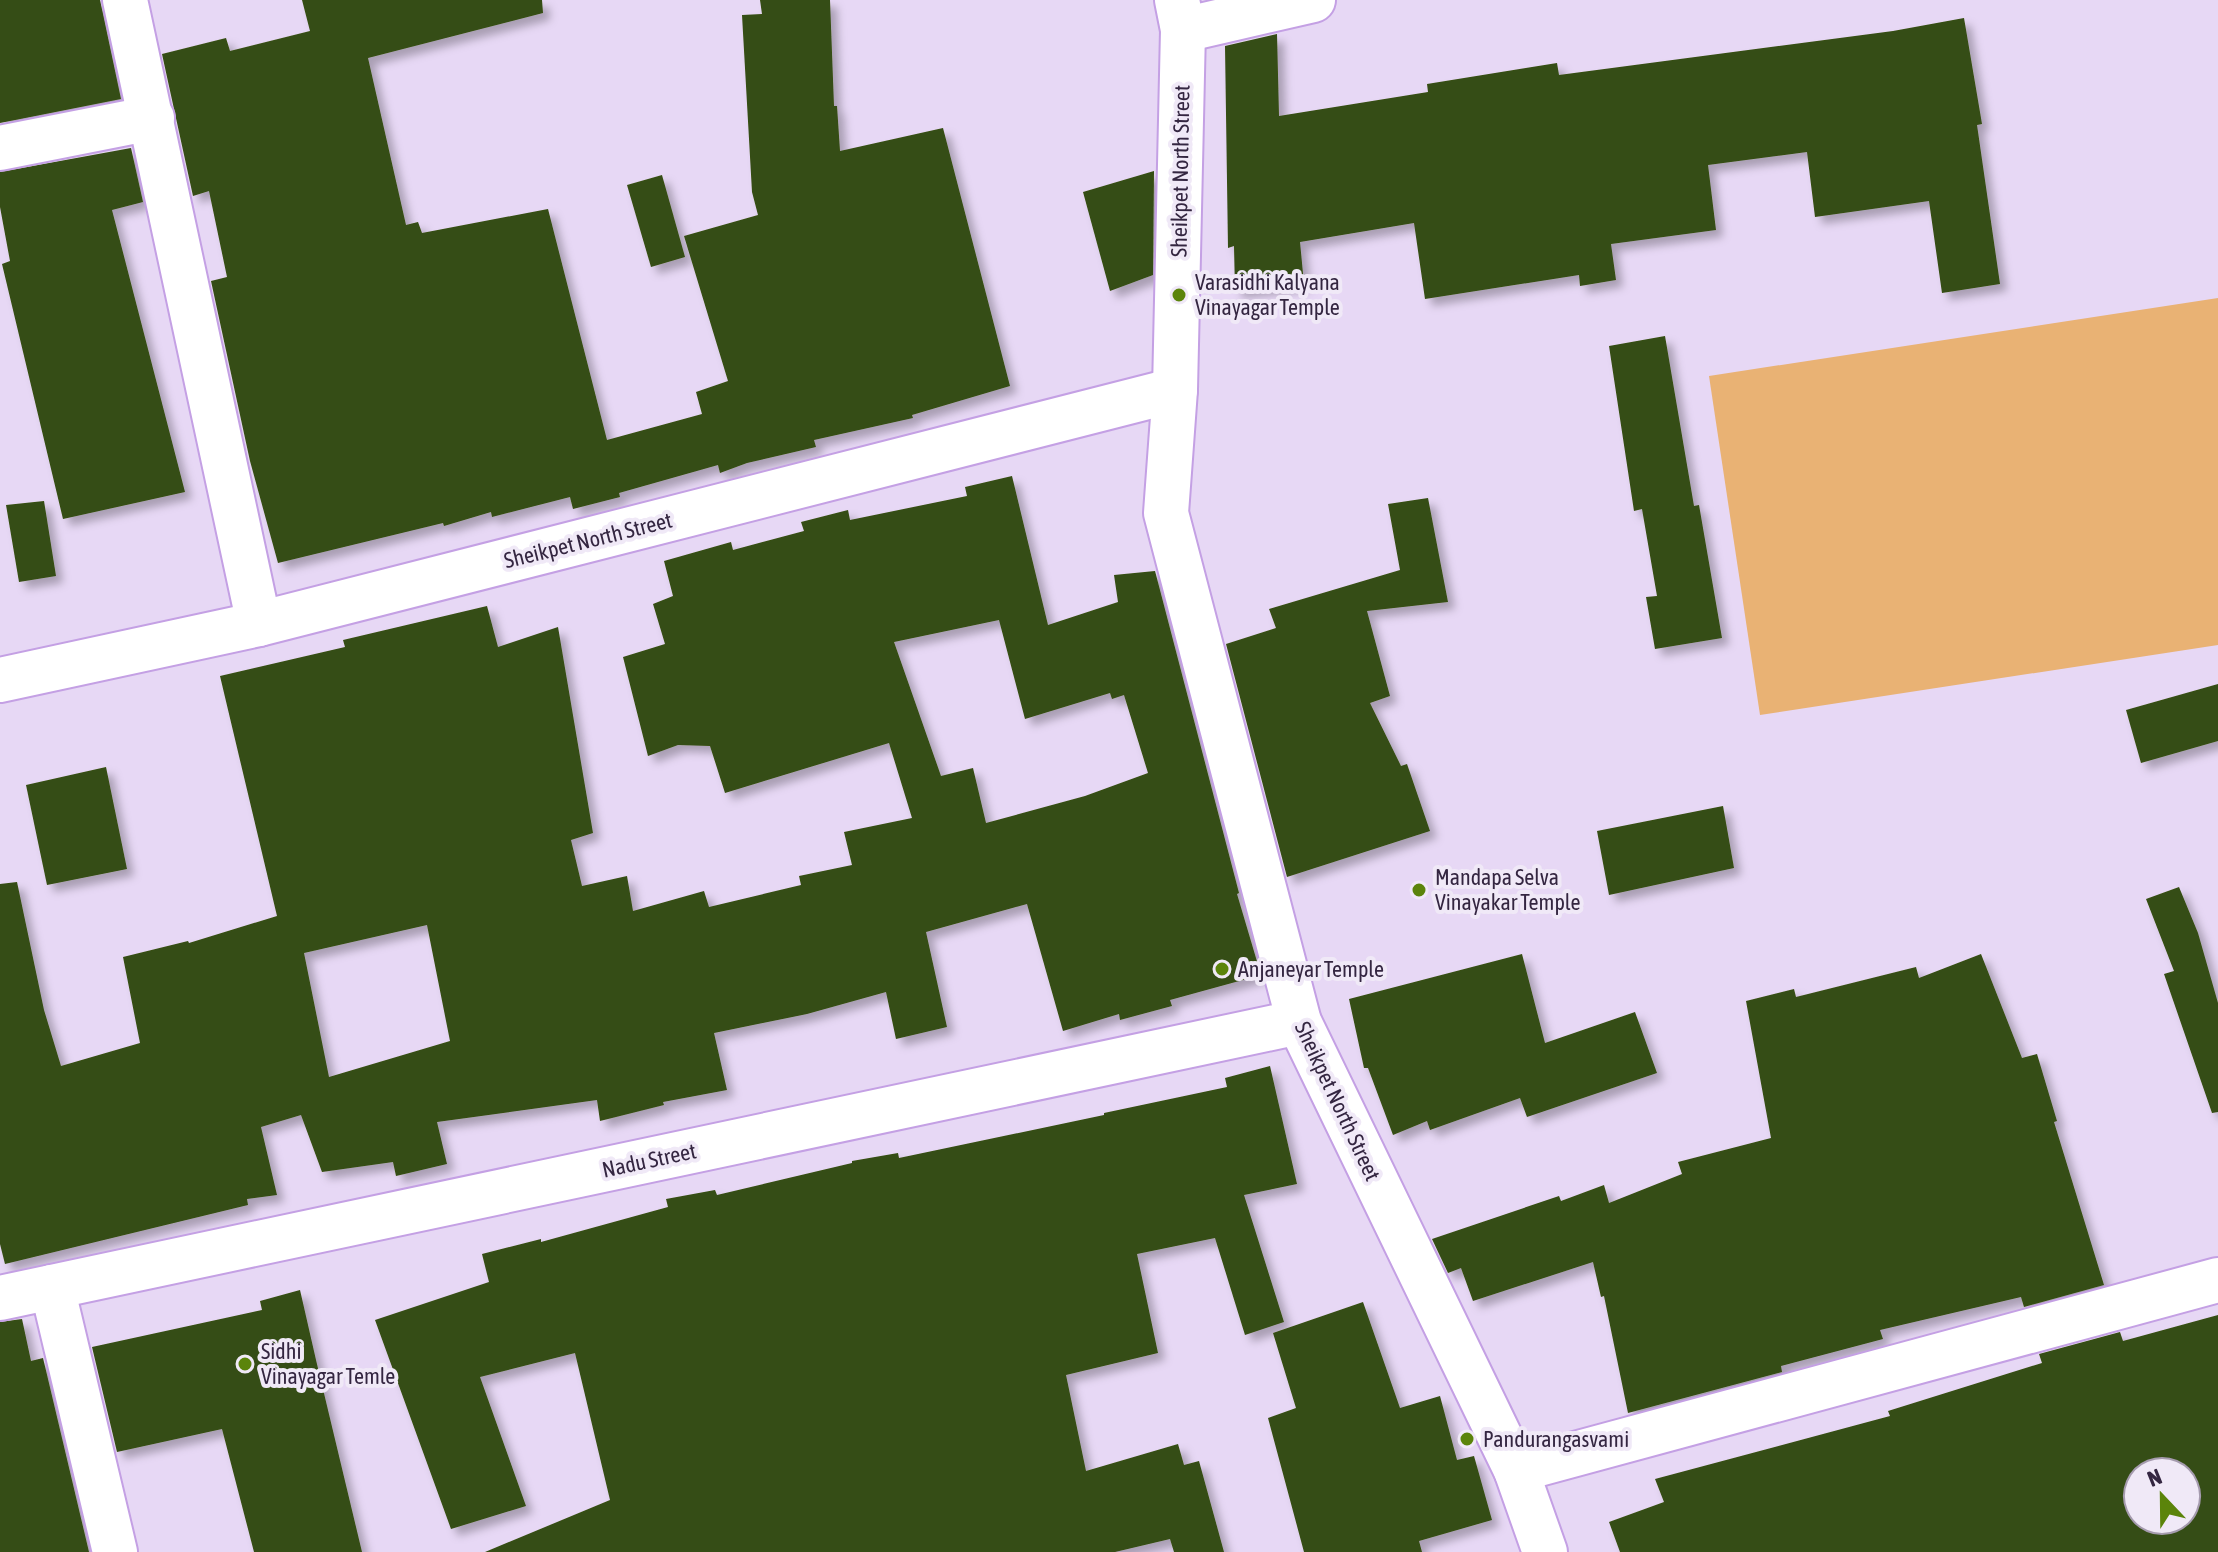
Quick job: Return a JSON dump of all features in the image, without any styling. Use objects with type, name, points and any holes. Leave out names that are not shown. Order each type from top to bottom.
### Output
[{"type":"street","points":[[125,0],[259,624]]},
{"type":"street","points":[[1180,15],[1313,0]]},
{"type":"street","name":"Sheikpet North Street","points":[[1180,15],[1175,390],[1166,513],[1299,1022],[1516,1470],[1545,1552]]},
{"type":"street","points":[[0,148],[152,118]]},
{"type":"street","name":"Sheikpet North Street","points":[[0,680],[259,624],[1175,390]]},
{"type":"street","name":"Nadu Street","points":[[0,1298],[1299,1022]]},
{"type":"street","points":[[1516,1470],[2218,1280]]},
{"type":"street","points":[[52,1287],[115,1552]]},
{"type":"shaded area","points":[[2218,298],[2218,645],[1760,715],[1709,376]]},
{"type":"building","points":[[0,0],[100,0],[121,99],[0,123]]},
{"type":"building","points":[[302,0],[542,0],[543,13],[368,58],[406,225],[418,222],[422,233],[548,209],[607,440],[702,414],[696,392],[728,381],[684,236],[758,215],[752,192],[742,15],[762,14],[760,0],[830,0],[834,106],[837,106],[840,151],[943,128],[1010,386],[912,415],[913,418],[814,440],[816,447],[747,463],[720,473],[718,465],[573,509],[570,497],[492,517],[491,512],[444,526],[443,523],[278,563],[250,461],[211,281],[227,277],[209,191],[193,196],[162,54],[226,38],[230,51],[310,31]]},
{"type":"building","points":[[1964,18],[1982,124],[1977,125],[2000,284],[1942,293],[1929,201],[1815,217],[1807,152],[1708,165],[1716,230],[1611,244],[1616,280],[1580,286],[1579,275],[1425,299],[1414,223],[1300,242],[1304,284],[1235,291],[1234,246],[1228,248],[1225,46],[1277,34],[1279,116],[1428,92],[1427,84],[1557,63],[1559,75],[1893,31]]},
{"type":"building","points":[[131,148],[143,202],[112,210],[185,492],[63,519],[2,264],[10,261],[0,207],[0,172]]},
{"type":"building","points":[[1154,171],[1153,275],[1110,291],[1083,192]]},
{"type":"building","points":[[662,175],[685,257],[651,267],[627,185]]},
{"type":"building","points":[[1665,336],[1694,506],[1699,505],[1722,638],[1655,649],[1646,597],[1657,596],[1642,509],[1634,511],[1609,346]]},
{"type":"building","points":[[1012,476],[1048,625],[1118,602],[1114,575],[1155,571],[1237,894],[1261,975],[1170,1000],[1172,1006],[1120,1020],[1119,1014],[1063,1031],[1027,904],[926,932],[947,1027],[896,1039],[886,992],[807,1014],[714,1033],[727,1090],[663,1102],[664,1105],[600,1121],[597,1100],[437,1122],[447,1164],[396,1176],[393,1162],[322,1172],[301,1115],[261,1127],[277,1195],[247,1199],[248,1205],[5,1264],[0,1244],[0,884],[17,882],[44,1010],[61,1066],[140,1043],[123,957],[189,943],[277,916],[220,676],[345,647],[343,640],[487,606],[498,647],[558,627],[593,833],[571,840],[582,886],[627,876],[633,911],[704,891],[709,907],[801,885],[799,876],[852,865],[844,832],[912,818],[889,743],[725,793],[710,746],[678,745],[648,756],[623,657],[665,644],[653,604],[673,596],[664,561],[731,542],[733,550],[804,531],[801,522],[848,510],[850,520],[967,496],[965,487]],"holes":[[[999,620],[1025,719],[1110,693],[1112,699],[1124,695],[1148,773],[1085,796],[986,823],[973,768],[941,776],[894,642]],[[427,925],[450,1041],[329,1077],[304,953]]]},
{"type":"building","points":[[1428,498],[1448,602],[1367,611],[1390,696],[1370,703],[1401,766],[1407,764],[1430,831],[1287,877],[1226,644],[1276,628],[1269,609],[1400,570],[1388,504]]},
{"type":"building","points":[[44,501],[56,576],[19,582],[6,505]]},
{"type":"building","points":[[2218,684],[2218,741],[2141,763],[2126,710]]},
{"type":"building","points":[[106,767],[127,869],[47,885],[26,785]]},
{"type":"building","points":[[1723,806],[1734,868],[1609,895],[1597,831]]},
{"type":"building","points":[[2179,887],[2198,933],[2218,1003],[2218,1112],[2212,1113],[2164,974],[2174,971],[2146,899]]},
{"type":"building","points":[[1522,954],[1545,1043],[1635,1012],[1657,1073],[1527,1117],[1520,1098],[1430,1130],[1427,1121],[1393,1135],[1368,1068],[1364,1068],[1349,999]]},
{"type":"building","points":[[1981,954],[2022,1058],[2037,1054],[2057,1121],[2054,1122],[2104,1285],[2024,1307],[2021,1297],[1880,1330],[1883,1339],[1781,1366],[1782,1372],[1628,1413],[1604,1296],[1601,1297],[1593,1262],[1473,1301],[1461,1268],[1448,1273],[1432,1239],[1559,1196],[1561,1201],[1604,1185],[1609,1203],[1682,1174],[1678,1162],[1771,1138],[1746,1001],[1794,989],[1796,997],[1916,967],[1919,978]]},
{"type":"building","points":[[1270,1066],[1297,1184],[1244,1195],[1284,1322],[1245,1335],[1215,1238],[1137,1254],[1158,1353],[1066,1375],[1086,1471],[1178,1444],[1184,1465],[1199,1461],[1224,1552],[1174,1552],[1170,1539],[1115,1552],[485,1552],[610,1500],[575,1353],[480,1377],[526,1506],[451,1529],[375,1320],[489,1282],[482,1254],[541,1239],[541,1242],[668,1207],[666,1199],[715,1190],[717,1195],[852,1161],[898,1153],[899,1158],[1104,1115],[1227,1087],[1225,1078]]},
{"type":"building","points":[[300,1290],[362,1552],[254,1552],[222,1429],[117,1452],[92,1347],[262,1310],[260,1301]]},
{"type":"building","points":[[1363,1302],[1400,1408],[1440,1396],[1457,1460],[1474,1456],[1492,1520],[1419,1541],[1422,1552],[1304,1552],[1268,1418],[1296,1408],[1273,1333]]},
{"type":"building","points":[[2218,1315],[2218,1552],[1620,1552],[1609,1522],[1664,1502],[1655,1479],[1890,1416],[1888,1411],[2042,1363],[2039,1354],[2120,1332],[2123,1341]]},
{"type":"building","points":[[22,1319],[31,1361],[43,1358],[89,1552],[0,1552],[0,1322]]},
{"type":"place","name":"Varasidhi Kalyana Vinayagar Temple","points":[[1179,295]]},
{"type":"place","name":"Mandapa Selva Vinayakar Temple","points":[[1419,890]]},
{"type":"place","name":"Anjaneyar Temple","points":[[1222,969]]},
{"type":"place","name":"Sidhi Vinayagar Temle","points":[[245,1364]]},
{"type":"place","name":"Pandurangasvami","points":[[1467,1439]]}]
